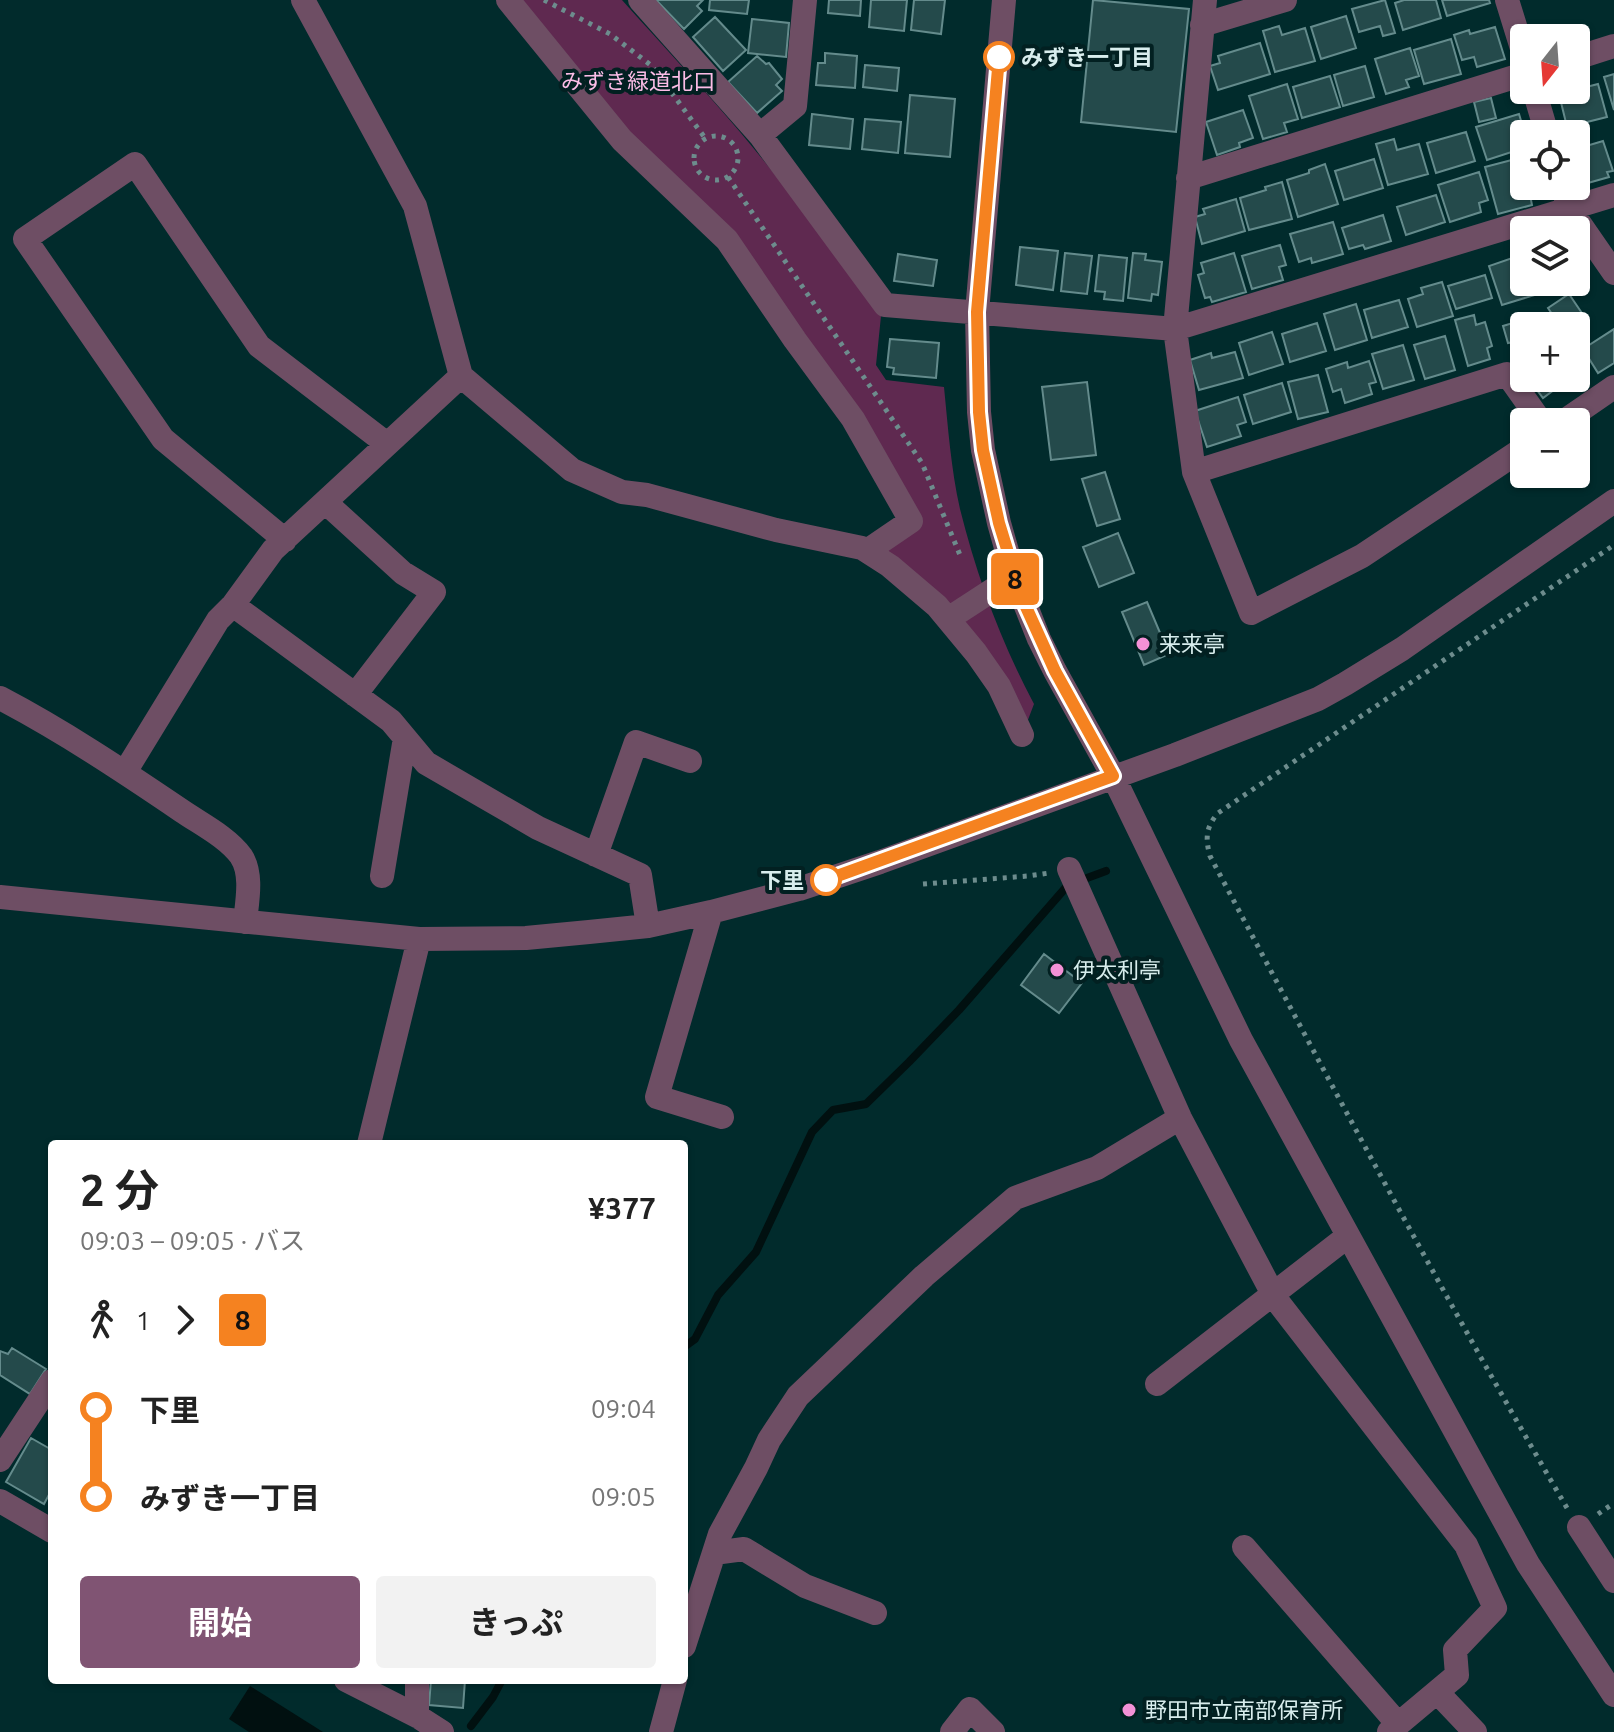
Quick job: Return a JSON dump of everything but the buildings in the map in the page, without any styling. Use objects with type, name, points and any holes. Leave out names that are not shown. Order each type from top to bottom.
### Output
[{"type":"street","points":[[303,0],[415,206],[461,376],[572,470],[610,487],[867,551],[890,566],[948,619],[999,686],[1022,735]]},
{"type":"street","points":[[508,0],[622,140],[727,240],[853,419],[911,521],[867,551]]},
{"type":"street","points":[[640,0],[760,135],[885,305],[1175,329],[1557,200]]},
{"type":"street","points":[[760,135],[795,106],[805,0]]},
{"type":"street","points":[[1004,0],[977,312],[983,450],[1014,576],[1039,639],[1113,776],[1241,1040],[1528,1564],[1614,1695]]},
{"type":"street","points":[[1205,0],[1175,329],[1194,472],[1251,613],[1362,556],[1510,457]]},
{"type":"street","points":[[1202,25],[1285,0]]},
{"type":"street","points":[[1507,0],[1514,24]]},
{"type":"street","points":[[1590,54],[1614,46]]},
{"type":"street","points":[[1188,178],[1510,78]]},
{"type":"street","points":[[285,540],[163,439],[25,239],[135,164],[259,346],[387,444]]},
{"type":"street","points":[[1590,196],[1614,195]]},
{"type":"street","points":[[1568,200],[1614,273]]},
{"type":"street","points":[[1194,472],[1507,374],[1531,408]]},
{"type":"street","points":[[125,772],[218,620],[233,605],[273,550],[461,376]]},
{"type":"street","points":[[1583,408],[1614,387]]},
{"type":"street","points":[[0,897],[419,939],[526,938],[648,926],[711,912],[826,880],[1294,709],[1345,684],[1402,649],[1614,501]]},
{"type":"street","points":[[325,502],[403,573],[434,592],[355,695]]},
{"type":"street","points":[[948,619],[1014,576]]},
{"type":"street","points":[[233,605],[391,721],[426,763],[538,828],[640,875],[648,926]]},
{"type":"street","points":[[0,698],[125,772],[227,842],[242,857],[246,868],[245,922]]},
{"type":"street","points":[[382,876],[405,738]]},
{"type":"street","points":[[596,855],[636,742],[690,761]]},
{"type":"street","points":[[1069,869],[1180,1118],[1272,1292],[1466,1545],[1495,1608],[1455,1650],[1457,1675],[1394,1728],[1244,1547]]},
{"type":"street","points":[[711,912],[657,1097],[722,1117]]},
{"type":"street","points":[[370,1140],[419,939]]},
{"type":"street","points":[[688,1634],[720,1534],[769,1440],[798,1396],[912,1287],[1015,1198],[1097,1168],[1180,1118]]},
{"type":"street","points":[[1157,1384],[1348,1236]]},
{"type":"street","points":[[0,1460],[48,1387]]},
{"type":"street","points":[[0,1501],[48,1529]]},
{"type":"street","points":[[1579,1527],[1614,1581]]},
{"type":"street","points":[[714,1553],[744,1549],[805,1586],[875,1613]]},
{"type":"street","points":[[354,1684],[417,1716],[440,1732]]},
{"type":"street","points":[[417,1684],[417,1716]]},
{"type":"street","points":[[661,1732],[674,1684]]},
{"type":"street","points":[[1437,1692],[1475,1732]]},
{"type":"street","points":[[952,1732],[970,1709],[993,1732]]},
{"type":"path","points":[[544,0],[610,34],[652,66],[705,138]]},
{"type":"path","points":[[720,136],[734,144],[737,165],[728,177],[714,180],[696,169],[696,148],[705,138],[720,136]]},
{"type":"path","points":[[728,177],[922,463],[960,555]]},
{"type":"path","points":[[1579,1527],[1495,1385],[1365,1148],[1210,856],[1206,831],[1218,813],[1614,545]]},
{"type":"path","points":[[923,884],[1028,876],[1069,869]]},
{"type":"green space","name":"みずき緑道北口","points":[[516,0],[622,0],[759,154],[881,316],[876,365],[886,380],[944,387],[960,509],[991,609],[1034,704],[1026,725],[885,550],[920,524],[860,419],[643,149]]},
{"type":"shaded area","points":[[250,1686],[323,1732],[249,1732],[229,1719]]},
{"type":"waterway","points":[[688,1344],[695,1339],[718,1295],[756,1252],[812,1132],[833,1110],[866,1104],[959,1010],[1068,885],[1106,871]]},
{"type":"waterway","points":[[471,1726],[500,1684]]},
{"type":"bus line","name":"8","points":[[826,880],[1113,776],[1055,671],[1022,598],[999,523],[983,450],[977,312],[999,57]]},
{"type":"place","name":"みずき一丁目","points":[[999,57]]},
{"type":"place","name":"来来亭","points":[[1143,644]]},
{"type":"place","name":"下里","points":[[826,880]]},
{"type":"place","name":"伊太利亭","points":[[1057,970]]},
{"type":"place","name":"野田市立南部保育所","points":[[1129,1710]]}]
